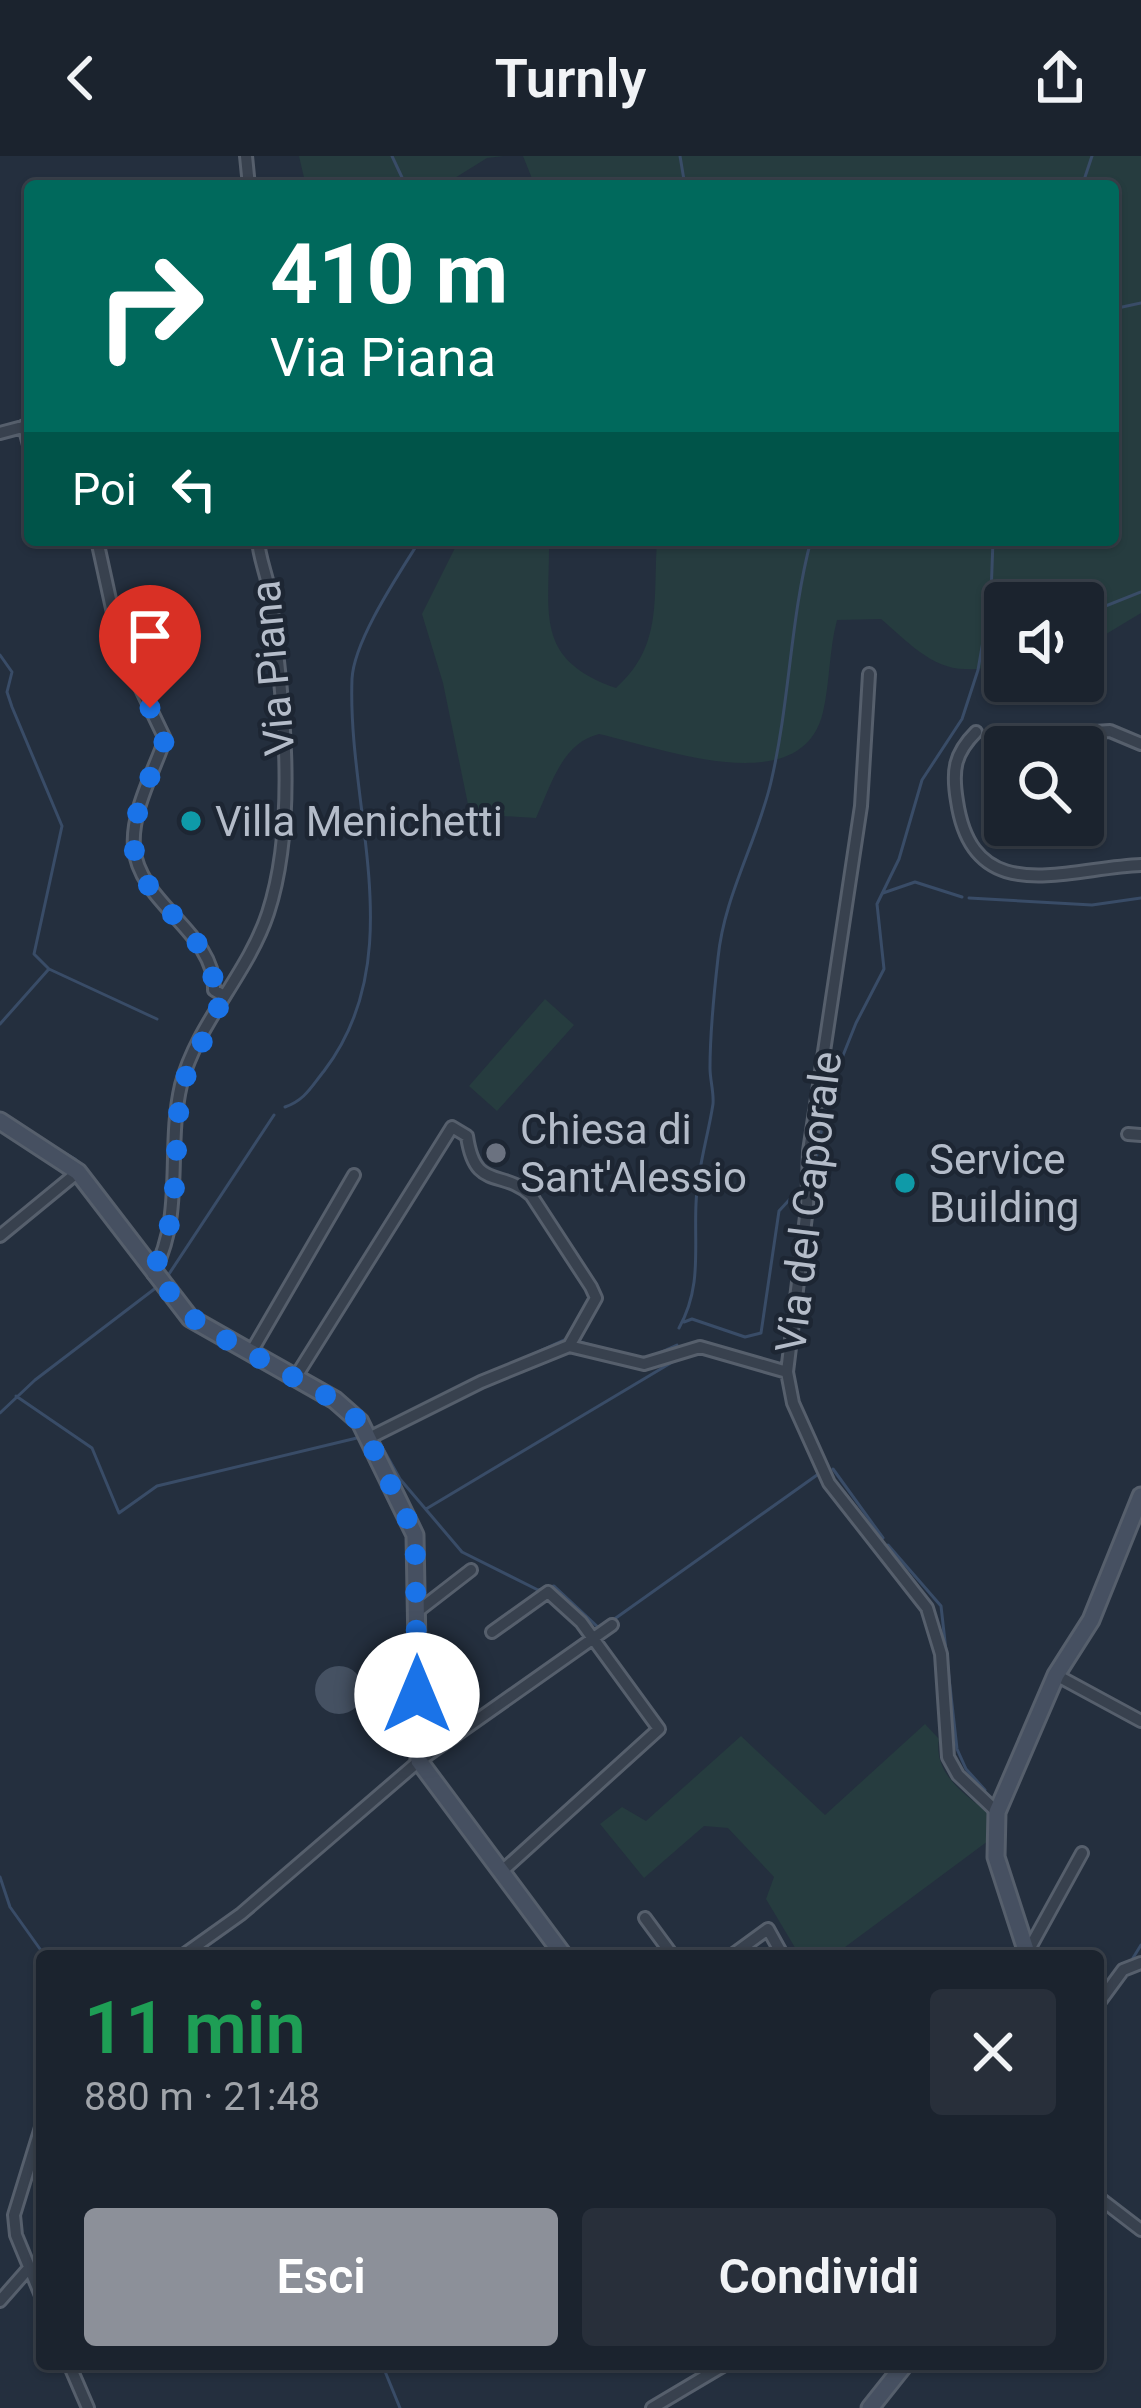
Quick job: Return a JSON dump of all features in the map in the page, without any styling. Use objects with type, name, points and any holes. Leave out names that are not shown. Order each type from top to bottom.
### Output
[{"type":"street","points":[[98,546],[119,645],[165,739],[142,805],[134,851],[158,898],[211,964],[214,990],[224,996]]},
{"type":"street","name":"Via Piana","points":[[153,1274],[173,1214],[180,1089],[267,914],[282,838],[283,710],[269,586],[259,546]]},
{"type":"street","name":"Via del Caporale","points":[[869,674],[861,806],[809,1151],[808,1208],[787,1372],[794,1403],[830,1483],[927,1608],[940,1654],[948,1757],[958,1775],[997,1812]]},
{"type":"street","points":[[1104,731],[1141,744]]},
{"type":"street","points":[[976,732],[955,758],[955,789],[966,833],[992,868],[1027,878],[1141,865]]},
{"type":"street","points":[[0,1121],[78,1172],[190,1318],[334,1400],[371,1435],[413,1528],[419,1761],[560,1950]]},
{"type":"street","points":[[295,1378],[452,1127],[466,1136],[475,1167],[491,1180],[518,1185],[532,1195],[591,1287],[596,1298],[569,1346]]},
{"type":"street","points":[[0,1236],[78,1172]]},
{"type":"street","points":[[250,1354],[354,1175]]},
{"type":"street","points":[[371,1435],[569,1346],[644,1364],[700,1347],[787,1372]]},
{"type":"street","points":[[1027,1950],[996,1858],[997,1812],[1056,1675],[1091,1620],[1140,1504]]},
{"type":"street","points":[[418,1611],[471,1570]]},
{"type":"street","points":[[492,1631],[540,1594],[558,1599],[659,1730],[501,1872]]},
{"type":"street","points":[[190,1950],[241,1914],[419,1761],[612,1625]]},
{"type":"street","points":[[1056,1675],[1141,1720]]},
{"type":"street","points":[[1030,1950],[1082,1852]]},
{"type":"street","points":[[645,1918],[669,1950]]},
{"type":"street","points":[[739,1950],[768,1929],[780,1950]]},
{"type":"street","points":[[1104,1996],[1123,1970],[1141,1963]]},
{"type":"street","points":[[36,2144],[14,2215],[16,2235],[36,2284]]},
{"type":"street","points":[[1104,2202],[1141,2230]]},
{"type":"street","points":[[0,2301],[29,2268]]},
{"type":"street","points":[[72,2370],[88,2408]]},
{"type":"street","points":[[652,2408],[707,2370]]},
{"type":"street","points":[[877,2405],[901,2370]]},
{"type":"green space","points":[[299,156],[504,156],[487,158],[452,180],[305,180]]},
{"type":"green space","points":[[523,156],[1141,156],[1141,613],[1104,635],[1104,582],[984,582],[984,669],[970,669],[930,658],[881,619],[837,620],[823,712],[810,740],[788,756],[726,762],[599,734],[567,756],[536,818],[470,814],[443,683],[422,614],[456,546],[549,546],[549,611],[559,648],[589,676],[616,688],[631,672],[649,638],[657,546],[1119,546],[1119,180],[533,180]]},
{"type":"green space","points":[[545,999],[574,1025],[497,1111],[469,1086]]},
{"type":"green space","points":[[925,1724],[939,1739],[946,1772],[989,1813],[988,1841],[841,1950],[796,1950],[766,1899],[774,1877],[728,1828],[704,1826],[644,1878],[600,1824],[622,1807],[646,1821],[741,1736],[825,1815]]},
{"type":"building","points":[[339,1666],[356,1673],[363,1690],[356,1707],[339,1714],[322,1707],[315,1690],[322,1673]]},
{"type":"waterway","points":[[392,156],[403,180]]},
{"type":"waterway","points":[[680,156],[684,180]]},
{"type":"waterway","points":[[1084,180],[1092,156]]},
{"type":"waterway","points":[[1119,308],[1141,303]]},
{"type":"waterway","points":[[285,1107],[303,1097],[324,1071],[350,1027],[365,980],[369,881],[352,679],[369,627],[416,546]]},
{"type":"waterway","points":[[679,1328],[694,1283],[697,1191],[713,1104],[711,1041],[721,935],[771,782],[810,546]]},
{"type":"waterway","points":[[830,1088],[884,969],[877,904],[899,859],[922,780],[962,719],[978,670],[991,595],[993,546]]},
{"type":"waterway","points":[[1104,607],[1141,592]]},
{"type":"waterway","points":[[0,655],[12,672],[7,692],[12,707],[62,826],[34,954],[49,969],[157,1019]]},
{"type":"waterway","points":[[883,893],[915,882],[962,897]]},
{"type":"waterway","points":[[969,898],[1092,905],[1141,898]]},
{"type":"waterway","points":[[0,1024],[48,970]]},
{"type":"waterway","points":[[816,1159],[826,1106]]},
{"type":"waterway","points":[[165,1280],[274,1115]]},
{"type":"waterway","points":[[47,1143],[75,1159],[98,1187]]},
{"type":"waterway","points":[[811,1192],[815,1171]]},
{"type":"waterway","points":[[684,1322],[692,1319],[745,1337],[761,1333],[779,1211],[790,1199],[804,1195]]},
{"type":"waterway","points":[[0,1413],[35,1380],[157,1287]]},
{"type":"waterway","points":[[511,1364],[564,1340]]},
{"type":"waterway","points":[[580,1342],[608,1350]]},
{"type":"waterway","points":[[657,1354],[677,1345]]},
{"type":"waterway","points":[[426,1509],[674,1361]]},
{"type":"waterway","points":[[16,1396],[92,1448],[119,1513],[157,1486],[361,1437]]},
{"type":"waterway","points":[[377,1438],[400,1479],[462,1552],[538,1590],[554,1586],[600,1629]]},
{"type":"waterway","points":[[833,1469],[883,1538]]},
{"type":"waterway","points":[[613,1620],[817,1475]]},
{"type":"waterway","points":[[888,1545],[941,1606],[957,1749],[966,1769],[985,1790]]},
{"type":"waterway","points":[[0,1877],[10,1907],[41,1950]]},
{"type":"waterway","points":[[1133,1958],[1141,1945]]},
{"type":"waterway","points":[[384,2370],[400,2408]]},
{"type":"place","name":"Villa Menichetti","points":[[191,821]]},
{"type":"place","name":"Chiesa di Sant'Alessio","points":[[496,1153]]},
{"type":"place","name":"Service Building","points":[[905,1183]]},
{"type":"route","points":[[150,708],[165,739],[142,805],[134,851],[158,898],[211,964],[214,990],[224,996],[180,1089],[173,1214],[153,1274],[190,1318],[334,1400],[360,1422],[415,1535],[417,1695]]}]
